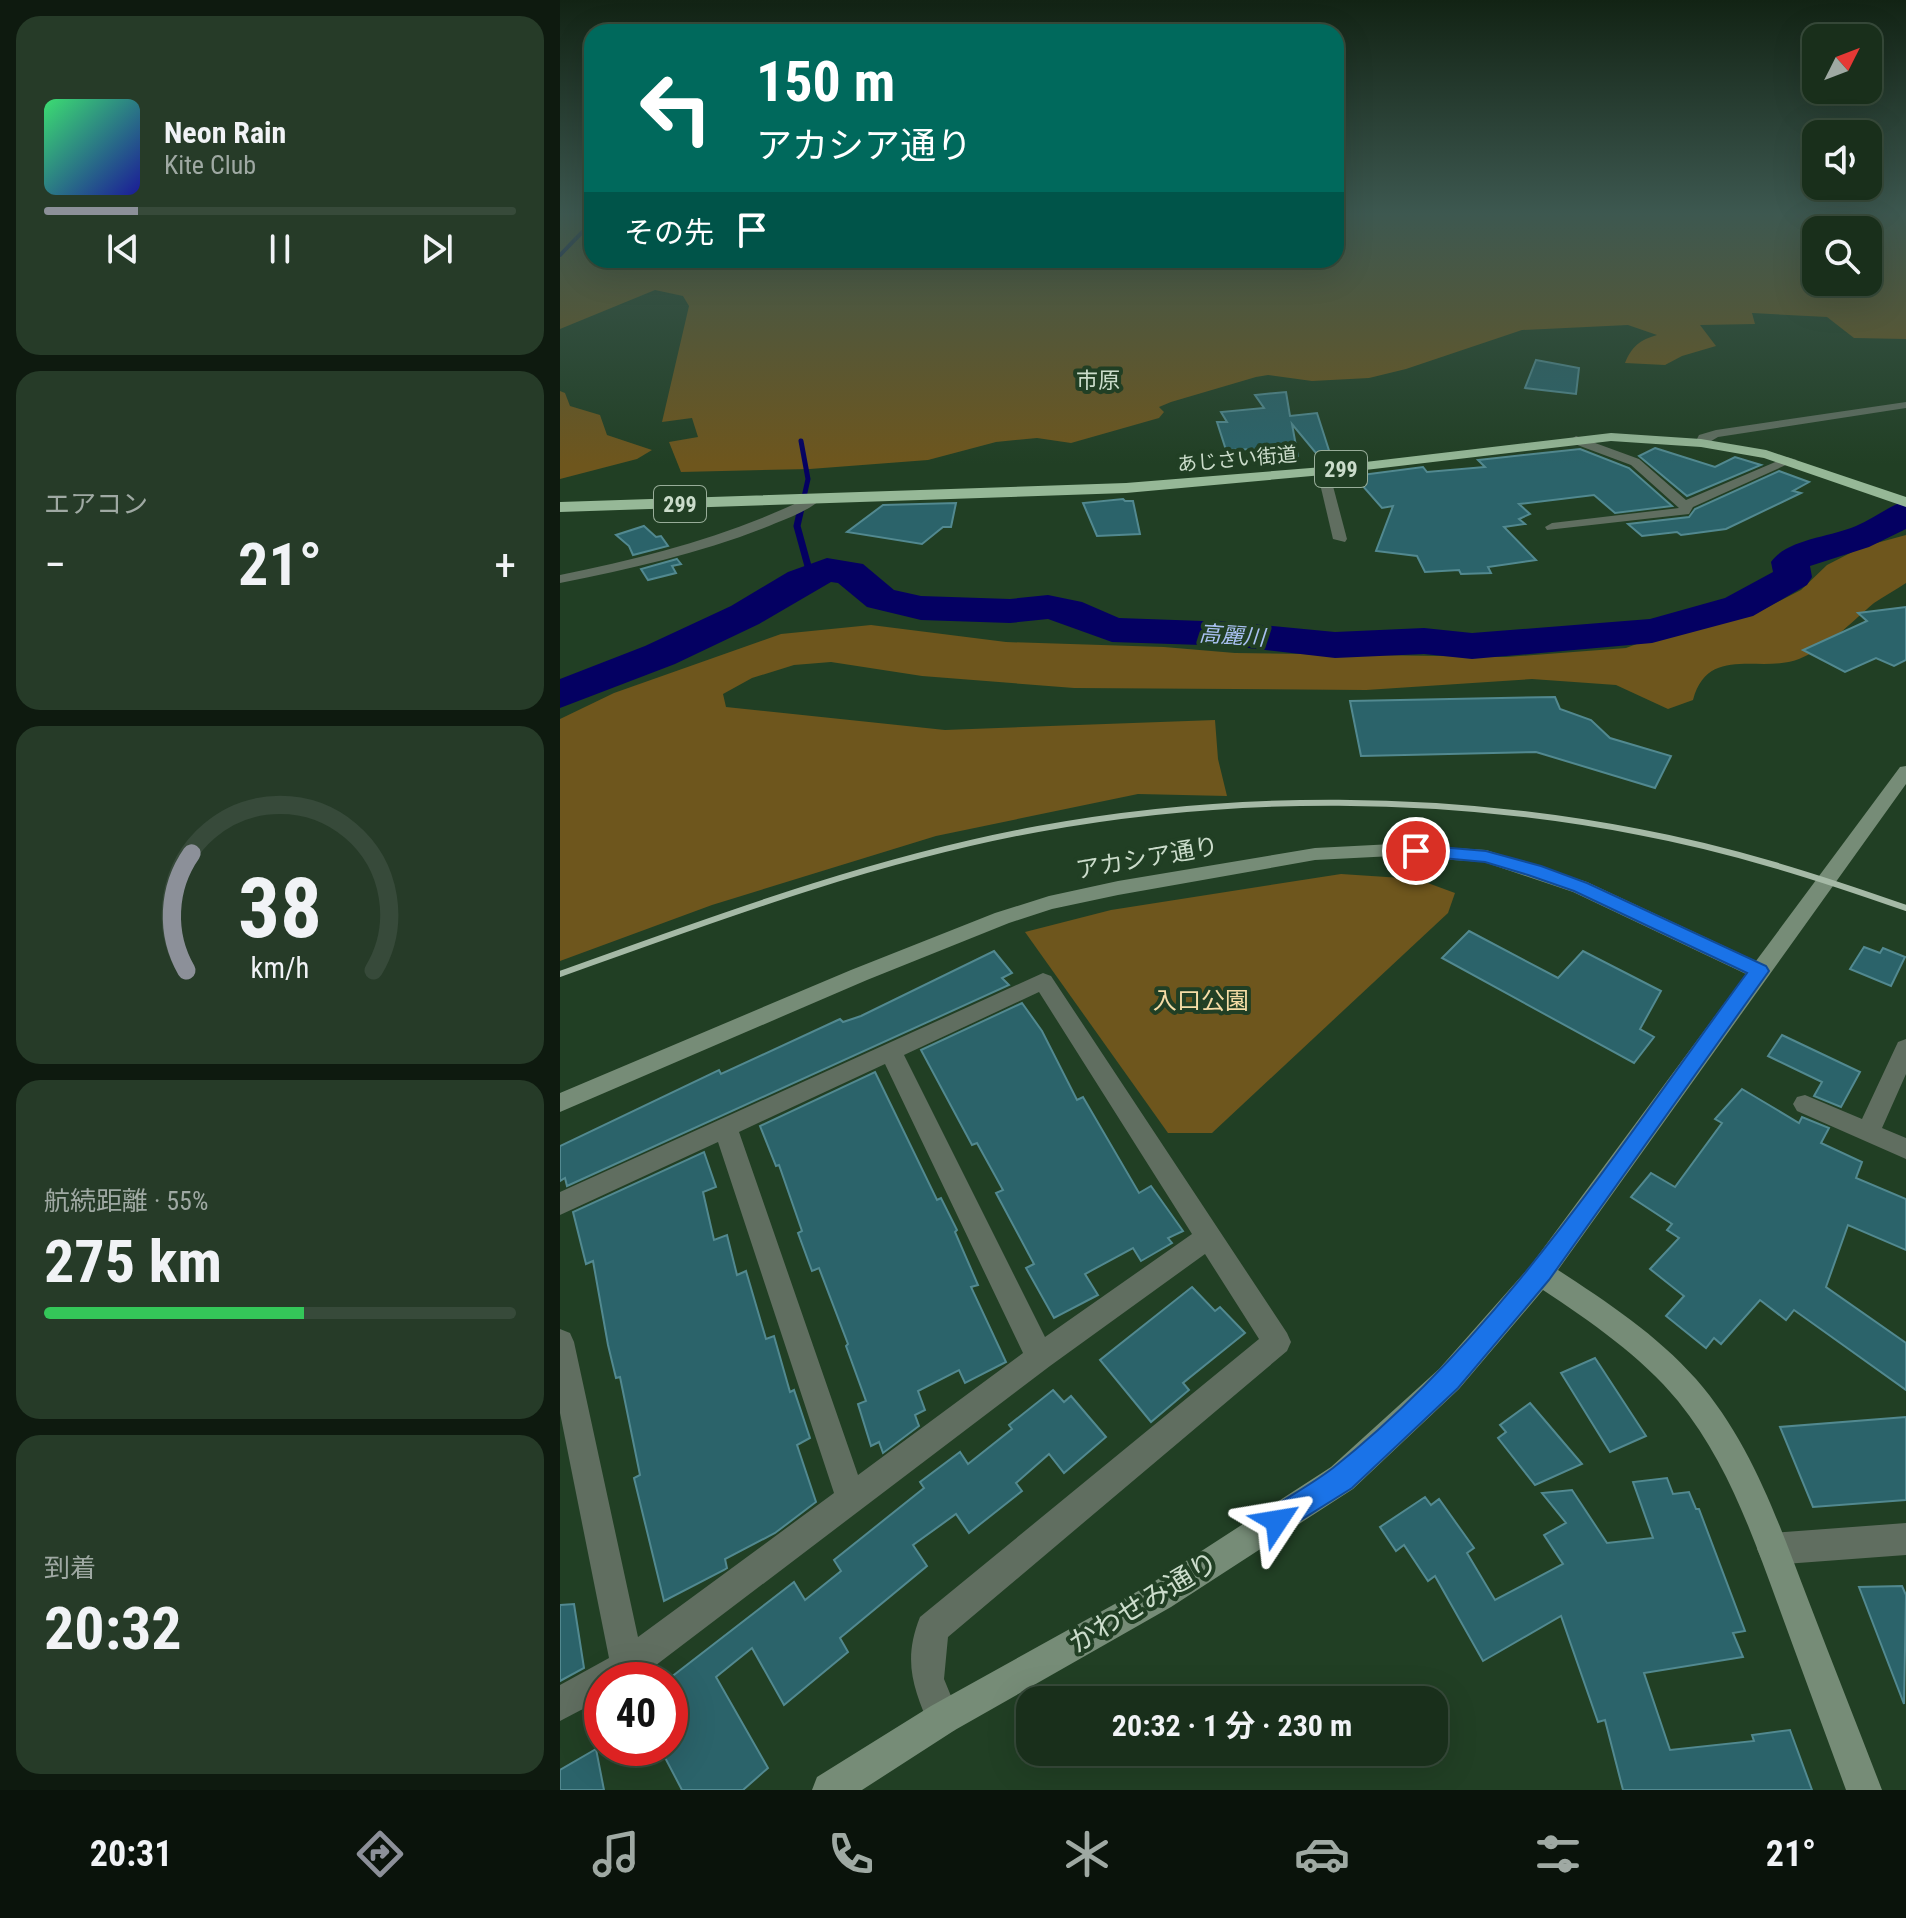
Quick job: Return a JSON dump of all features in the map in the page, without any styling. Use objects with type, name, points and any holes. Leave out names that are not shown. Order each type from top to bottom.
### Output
[{"type":"highway","name":"あじさい街道","points":[[560,507],[1126,488],[1323,471],[1611,437],[1701,443],[1791,460],[1906,502]]},
{"type":"street","points":[[1701,443],[1716,434],[1906,405]]},
{"type":"street","points":[[1576,440],[1635,462],[1686,505]]},
{"type":"street","points":[[1552,527],[1684,511],[1686,505],[1791,460]]},
{"type":"street","points":[[1323,471],[1340,539]]},
{"type":"street","points":[[560,579],[675,551],[777,520],[806,500]]},
{"type":"street","name":"かわせみ通り","points":[[830,1790],[943,1718],[1160,1596],[1342,1478],[1449,1379],[1540,1273],[1906,771]]},
{"type":"street","name":"アカシア通り","points":[[560,1103],[859,975],[1002,918],[1049,903],[1118,888],[1315,854],[1393,850],[1486,856],[1580,887],[1759,971]]},
{"type":"street","points":[[560,1204],[1043,981],[1277,1342],[932,1629],[927,1679],[943,1718]]},
{"type":"street","points":[[1868,1132],[1906,1048]]},
{"type":"street","points":[[890,1051],[1040,1357]]},
{"type":"street","points":[[1805,1104],[1906,1149]]},
{"type":"street","points":[[725,1128],[851,1498]]},
{"type":"street","points":[[629,1662],[1040,1357],[1208,1237]]},
{"type":"street","points":[[1540,1273],[1616,1322],[1688,1391],[1717,1429],[1773,1549],[1864,1790]]},
{"type":"street","points":[[560,1342],[609,1662]]},
{"type":"street","points":[[1773,1549],[1906,1539]]},
{"type":"street","points":[[560,1704],[584,1690]]},
{"type":"green space","points":[[560,297],[639,297],[560,329]]},
{"type":"green space","points":[[683,297],[1906,297],[1906,339],[1854,338],[1827,317],[1752,313],[1755,324],[1700,325],[1716,346],[1682,356],[1665,365],[1625,363],[1637,344],[1657,335],[1628,325],[1522,330],[1406,369],[1369,378],[1312,381],[1268,375],[1256,377],[1159,407],[1164,412],[1159,418],[1071,443],[1037,438],[996,442],[928,460],[810,469],[681,472],[669,442],[698,437],[692,418],[662,422],[689,306]]},
{"type":"green space","points":[[560,391],[565,393],[570,406],[600,415],[607,435],[652,450],[637,459],[560,479]]},
{"type":"green space","points":[[1906,535],[1906,583],[1874,603],[1830,641],[1810,654],[1784,663],[1723,666],[1710,672],[1700,683],[1693,700],[1668,709],[1616,685],[1532,679],[1366,690],[1074,688],[922,676],[831,662],[794,665],[752,678],[723,694],[726,707],[945,730],[1215,720],[1218,759],[1227,796],[1138,794],[936,836],[712,905],[560,961],[560,719],[614,693],[781,634],[871,625],[1006,642],[1164,647],[1235,653],[1506,657],[1626,648],[1671,631],[1762,610],[1801,590],[1827,565],[1862,547]]},
{"type":"green space","name":"入口公園","points":[[1341,874],[1417,879],[1455,893],[1448,913],[1212,1133],[1168,1133],[1025,932],[1111,910]]},
{"type":"building","points":[[1536,360],[1579,368],[1576,394],[1525,388]]},
{"type":"building","points":[[1286,392],[1290,416],[1317,413],[1333,463],[1325,464],[1292,424],[1298,457],[1292,448],[1226,450],[1217,422],[1227,422],[1221,412],[1264,408],[1255,395]]},
{"type":"building","points":[[1655,448],[1715,467],[1735,457],[1761,465],[1687,496],[1639,456]]},
{"type":"building","points":[[1580,449],[1629,468],[1672,506],[1615,513],[1594,495],[1519,504],[1530,514],[1519,519],[1525,524],[1504,527],[1536,560],[1488,567],[1491,573],[1461,574],[1459,570],[1425,572],[1417,556],[1376,551],[1393,506],[1382,508],[1354,476],[1423,467],[1427,472],[1485,467],[1478,460]]},
{"type":"building","points":[[1779,471],[1809,482],[1793,491],[1801,493],[1726,529],[1642,536],[1628,524],[1689,517],[1695,509]]},
{"type":"building","points":[[1133,501],[1140,534],[1097,536],[1083,503]]},
{"type":"building","points":[[956,503],[951,527],[943,527],[922,544],[847,532],[883,505]]},
{"type":"building","points":[[644,526],[656,537],[661,536],[668,546],[633,555],[629,546],[616,535]]},
{"type":"building","points":[[677,559],[681,564],[672,566],[676,573],[648,580],[641,569]]},
{"type":"building","points":[[1906,607],[1906,660],[1894,666],[1876,658],[1845,672],[1803,650],[1867,621],[1858,613]]},
{"type":"building","points":[[1555,697],[1560,709],[1591,720],[1610,738],[1671,756],[1655,788],[1536,752],[1361,756],[1350,701]]},
{"type":"building","points":[[1469,931],[1558,978],[1583,951],[1661,991],[1640,1029],[1654,1037],[1634,1063],[1442,958]]},
{"type":"building","points":[[1864,947],[1880,953],[1883,948],[1905,957],[1891,986],[1850,969]]},
{"type":"building","points":[[994,951],[1012,973],[1002,978],[1009,985],[567,1186],[565,1178],[560,1181],[560,1146],[719,1070],[721,1074],[840,1019],[843,1022],[861,1016]]},
{"type":"building","points":[[1022,1003],[1042,1031],[1077,1100],[1083,1097],[1139,1193],[1151,1186],[1183,1231],[1168,1238],[1172,1243],[1141,1261],[1133,1248],[1085,1274],[1098,1295],[1054,1318],[1026,1268],[1034,1264],[996,1193],[1003,1190],[977,1143],[972,1145],[921,1050]]},
{"type":"building","points":[[1782,1035],[1860,1072],[1841,1107],[1814,1096],[1822,1082],[1768,1056]]},
{"type":"building","points":[[875,1072],[937,1200],[941,1198],[957,1230],[955,1232],[978,1285],[971,1287],[1006,1362],[965,1383],[959,1370],[918,1391],[925,1410],[915,1415],[919,1426],[883,1453],[879,1442],[871,1446],[858,1404],[866,1401],[846,1346],[848,1344],[819,1268],[812,1271],[779,1165],[776,1166],[760,1126]]},
{"type":"building","points":[[1742,1089],[1799,1123],[1802,1117],[1829,1128],[1821,1143],[1862,1162],[1856,1178],[1906,1199],[1906,1250],[1848,1225],[1826,1287],[1906,1343],[1906,1390],[1794,1310],[1786,1320],[1760,1300],[1721,1344],[1714,1338],[1706,1348],[1666,1316],[1684,1296],[1650,1269],[1679,1238],[1667,1230],[1672,1224],[1631,1197],[1651,1173],[1675,1187],[1722,1123],[1715,1119]]},
{"type":"building","points":[[704,1152],[716,1187],[703,1192],[714,1240],[727,1235],[737,1275],[746,1271],[766,1339],[774,1336],[790,1392],[794,1390],[810,1438],[797,1445],[816,1502],[775,1533],[725,1559],[727,1568],[724,1570],[664,1601],[634,1478],[640,1475],[620,1377],[616,1378],[608,1345],[593,1261],[586,1264],[573,1212]]},
{"type":"building","points":[[1192,1287],[1215,1311],[1220,1307],[1245,1333],[1183,1383],[1189,1390],[1151,1422],[1100,1360]]},
{"type":"building","points":[[1595,1358],[1646,1436],[1610,1452],[1561,1373]]},
{"type":"building","points":[[1053,1390],[1064,1402],[1071,1396],[1106,1437],[1064,1473],[1049,1454],[1016,1483],[1022,1491],[969,1533],[956,1514],[913,1545],[927,1566],[840,1638],[848,1652],[784,1705],[752,1648],[716,1677],[768,1768],[743,1790],[682,1790],[669,1766],[688,1766],[688,1664],[794,1582],[805,1600],[841,1571],[834,1560],[924,1488],[920,1482],[960,1452],[968,1464],[1012,1429],[1009,1425]]},
{"type":"building","points":[[1530,1403],[1582,1464],[1535,1485],[1498,1438],[1506,1432],[1500,1425]]},
{"type":"building","points":[[1906,1417],[1906,1500],[1813,1507],[1780,1427]]},
{"type":"building","points":[[1667,1478],[1673,1494],[1689,1492],[1696,1509],[1699,1509],[1745,1631],[1733,1633],[1743,1657],[1644,1673],[1670,1750],[1754,1741],[1752,1735],[1790,1730],[1812,1790],[1623,1790],[1605,1720],[1598,1722],[1561,1616],[1483,1661],[1435,1576],[1428,1581],[1404,1545],[1396,1551],[1380,1527],[1425,1497],[1431,1505],[1439,1499],[1474,1548],[1467,1553],[1495,1600],[1563,1564],[1544,1535],[1566,1523],[1542,1493],[1572,1490],[1607,1543],[1653,1538],[1633,1482]]},
{"type":"building","points":[[1902,1586],[1906,1595],[1904,1704],[1859,1587]]},
{"type":"building","points":[[574,1604],[584,1668],[560,1681],[560,1605]]},
{"type":"building","points":[[584,1756],[584,1766],[599,1766],[604,1790],[560,1790],[560,1770]]},
{"type":"waterway","points":[[801,441],[808,479],[802,506]]},
{"type":"waterway","points":[[802,504],[797,526],[811,577]]},
{"type":"waterway","name":"高麗川","points":[[560,695],[660,655],[745,615],[802,580],[827,570],[849,572],[881,599],[921,608],[1010,611],[1048,607],[1068,611],[1112,630],[1231,634],[1335,645],[1424,641],[1472,646],[1652,631],[1739,607],[1793,577],[1790,562],[1865,535],[1906,512]]},
{"type":"waterway","points":[[560,683],[602,678]]},
{"type":"railway","points":[[560,974],[796,892],[916,856],[1038,829],[1112,817],[1263,804],[1415,805],[1565,819],[1740,855],[1906,908]]},
{"type":"district","name":"市原","points":[[1098,380]]},
{"type":"route","points":[[1277,1521],[1342,1478],[1408,1418],[1449,1379],[1513,1306],[1759,971],[1580,887],[1535,870],[1486,856],[1416,851]]}]
